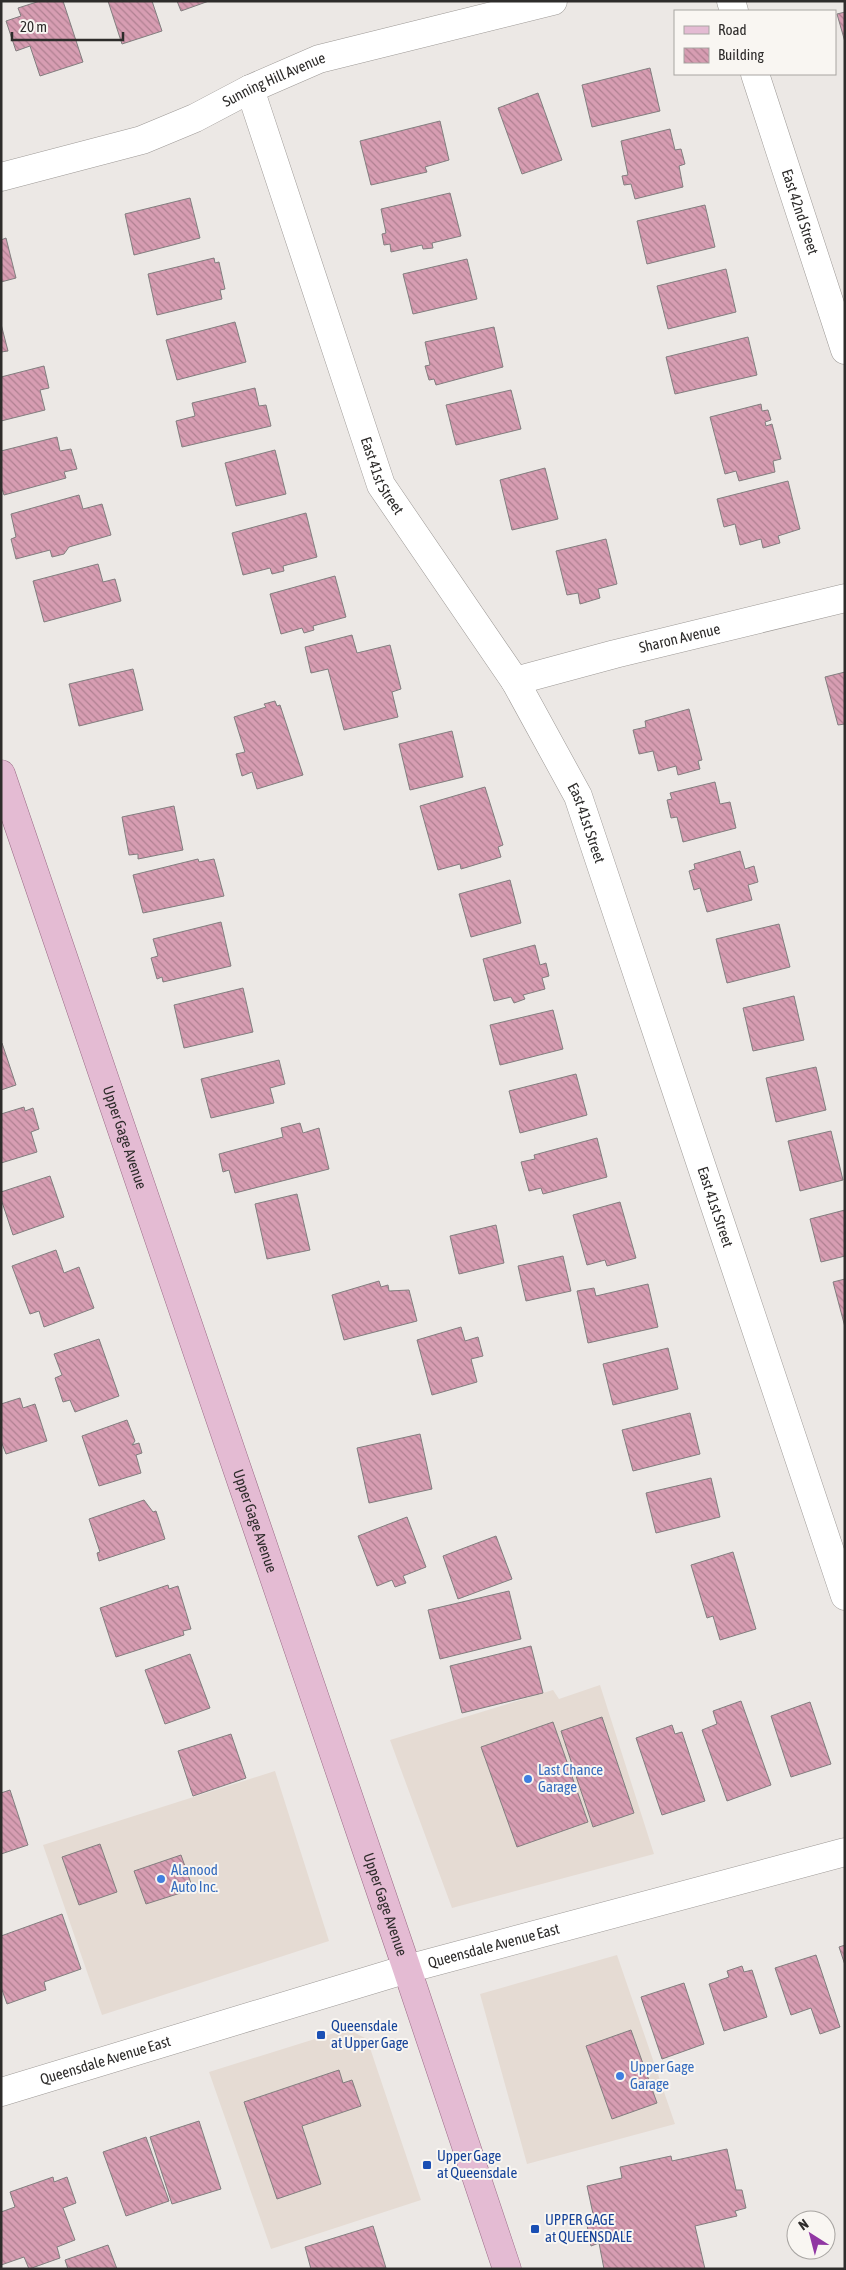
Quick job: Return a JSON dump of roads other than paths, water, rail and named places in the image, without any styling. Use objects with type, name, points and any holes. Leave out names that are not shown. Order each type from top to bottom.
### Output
[{"type":"main road","name":"Upper Gage Avenue","points":[[1,774],[507,2269]]},
{"type":"street","name":"Sunning Hill Avenue","points":[[1,177],[142,140],[195,118],[250,89],[319,59],[553,1]]},
{"type":"street","name":"East 42nd Street","points":[[755,75],[845,350]]},
{"type":"street","name":"East 41st Street","points":[[250,89],[381,485],[514,681],[578,796],[845,1596]]},
{"type":"street","name":"Sharon Avenue","points":[[514,681],[615,654],[845,598]]},
{"type":"street","name":"Queensdale Avenue East","points":[[1,2092],[407,1969],[845,1852]]},
{"type":"place","name":"Last Chance Garage","points":[[528,1779]]},
{"type":"place","name":"Alanood Auto Inc.","points":[[161,1879]]},
{"type":"place","name":"Queensdale at Upper Gage","points":[[321,2035]]},
{"type":"place","name":"Upper Gage Garage","points":[[620,2076]]},
{"type":"place","name":"Upper Gage at Queensdale","points":[[427,2165]]},
{"type":"place","name":"UPPER GAGE at QUEENSDALE","points":[[535,2229]]}]
